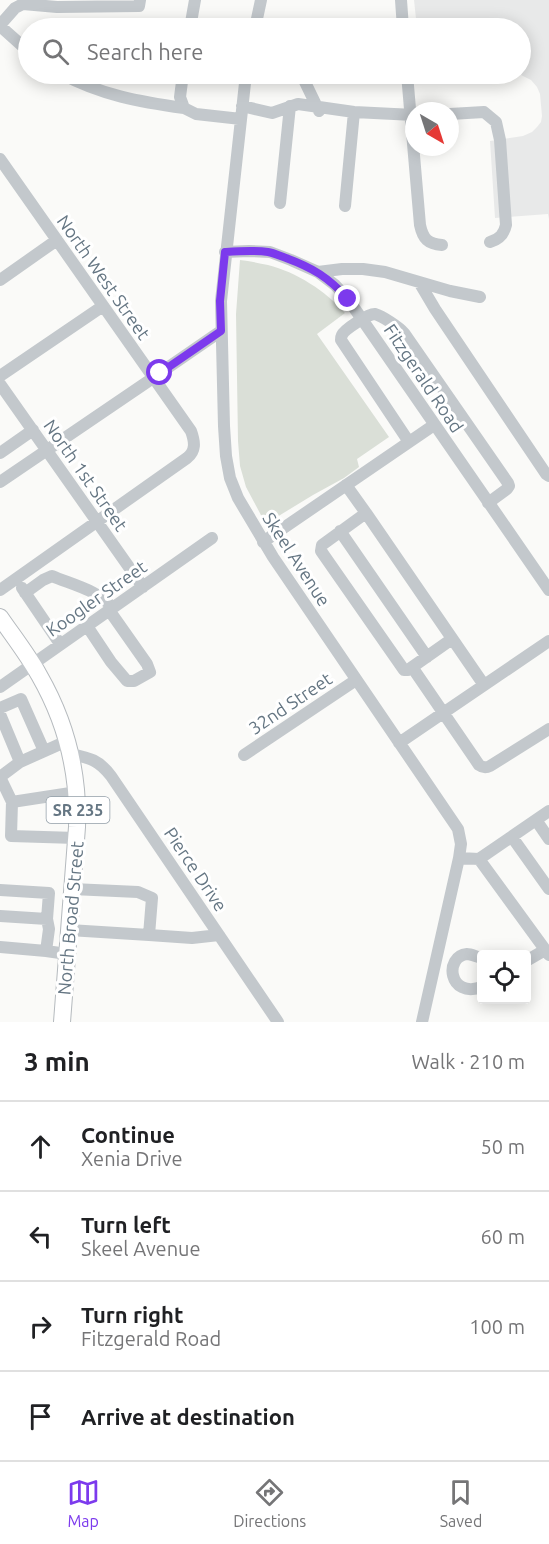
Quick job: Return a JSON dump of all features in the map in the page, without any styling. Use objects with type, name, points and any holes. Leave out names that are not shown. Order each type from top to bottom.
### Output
[{"type":"main road","name":"North Broad Street","points":[[0,617],[33,664],[49,694],[69,747],[77,792],[76,838],[62,1022]]},
{"type":"street","points":[[18,42],[0,26],[15,8],[23,4],[57,7],[139,6],[140,0]]},
{"type":"street","points":[[192,18],[195,0]]},
{"type":"street","points":[[257,18],[261,0]]},
{"type":"street","points":[[401,0],[402,18]]},
{"type":"street","points":[[81,84],[139,102],[184,108],[196,114],[241,119]]},
{"type":"street","points":[[182,84],[180,97],[184,108]]},
{"type":"street","name":"Skeel Avenue","points":[[245,84],[220,301],[227,465],[238,498],[263,542],[458,829],[461,844],[459,858],[422,1022]]},
{"type":"street","points":[[306,84],[319,110]]},
{"type":"street","points":[[408,84],[410,102]]},
{"type":"street","points":[[243,106],[272,113],[298,104],[319,110],[405,115]]},
{"type":"street","points":[[280,203],[290,106]]},
{"type":"street","points":[[345,207],[354,112]]},
{"type":"street","points":[[459,113],[484,112],[496,122],[500,140],[506,225],[501,236],[490,242]]},
{"type":"street","points":[[415,156],[422,234],[431,243],[442,245]]},
{"type":"street","name":"North West Street","points":[[2,168],[156,375],[194,439],[193,454],[97,522]]},
{"type":"street","points":[[0,280],[57,240]]},
{"type":"street","name":"Fitzgerald Road","points":[[225,252],[249,250],[270,252],[318,272],[335,285],[348,299],[549,590]]},
{"type":"street","points":[[318,272],[342,269],[385,272],[450,291],[480,297]]},
{"type":"street","points":[[419,282],[441,319],[549,476]]},
{"type":"street","points":[[0,376],[103,306]]},
{"type":"street","points":[[409,442],[341,340],[345,331],[369,315],[374,314],[401,330],[507,483],[507,489],[488,502]]},
{"type":"street","points":[[0,482],[221,331]]},
{"type":"street","name":"North 1st Street","points":[[0,384],[143,586]]},
{"type":"street","points":[[263,542],[434,425]]},
{"type":"street","points":[[0,453],[33,430]]},
{"type":"street","points":[[346,485],[484,685]]},
{"type":"street","points":[[366,513],[322,545],[321,551],[404,670],[408,670],[453,639]]},
{"type":"street","points":[[0,590],[97,522]]},
{"type":"street","points":[[339,531],[427,657]]},
{"type":"street","name":"Koogler Street","points":[[0,687],[212,538]]},
{"type":"street","points":[[25,593],[52,576],[95,593],[106,601],[150,672],[134,681],[127,681],[87,626]]},
{"type":"street","points":[[15,579],[60,644]]},
{"type":"street","points":[[399,743],[549,641]]},
{"type":"street","points":[[412,667],[479,765],[486,768],[549,729]]},
{"type":"street","name":"32nd Street","points":[[244,755],[356,680]]},
{"type":"street","points":[[0,708],[21,699],[44,751]]},
{"type":"street","points":[[0,714],[20,762]]},
{"type":"street","points":[[69,747],[44,751],[20,762],[0,777],[12,802],[11,836],[76,838]]},
{"type":"street","name":"Pierce Drive","points":[[69,747],[104,766],[278,1022]]},
{"type":"street","points":[[12,802],[77,792]]},
{"type":"street","points":[[459,858],[479,859],[549,811]]},
{"type":"street","points":[[536,820],[548,836]]},
{"type":"street","points":[[512,837],[549,889]]},
{"type":"street","points":[[479,859],[547,953],[531,959]]},
{"type":"street","points":[[72,889],[138,892],[152,898],[149,935]]},
{"type":"street","points":[[0,890],[49,893],[49,929],[46,951]]},
{"type":"street","points":[[0,916],[48,916],[70,922],[149,935],[192,938],[219,934]]},
{"type":"street","points":[[0,947],[67,954]]},
{"type":"street","points":[[477,957],[467,954],[460,957],[454,964],[452,973],[454,981],[460,987],[471,990],[477,988]]},
{"type":"shaded area","points":[[414,0],[549,0],[549,219],[548,214],[495,218],[490,141],[523,136],[532,132],[541,122],[540,94],[531,80],[531,18],[416,18]]},
{"type":"shaded area","points":[[240,260],[279,268],[300,277],[329,297],[345,313],[317,334],[389,437],[357,459],[359,467],[344,478],[272,520],[262,517],[246,487],[240,466],[236,314]]},
{"type":"route","points":[[160,373],[221,331],[220,301],[225,252],[249,250],[270,252],[291,260],[318,272],[348,299]]}]
